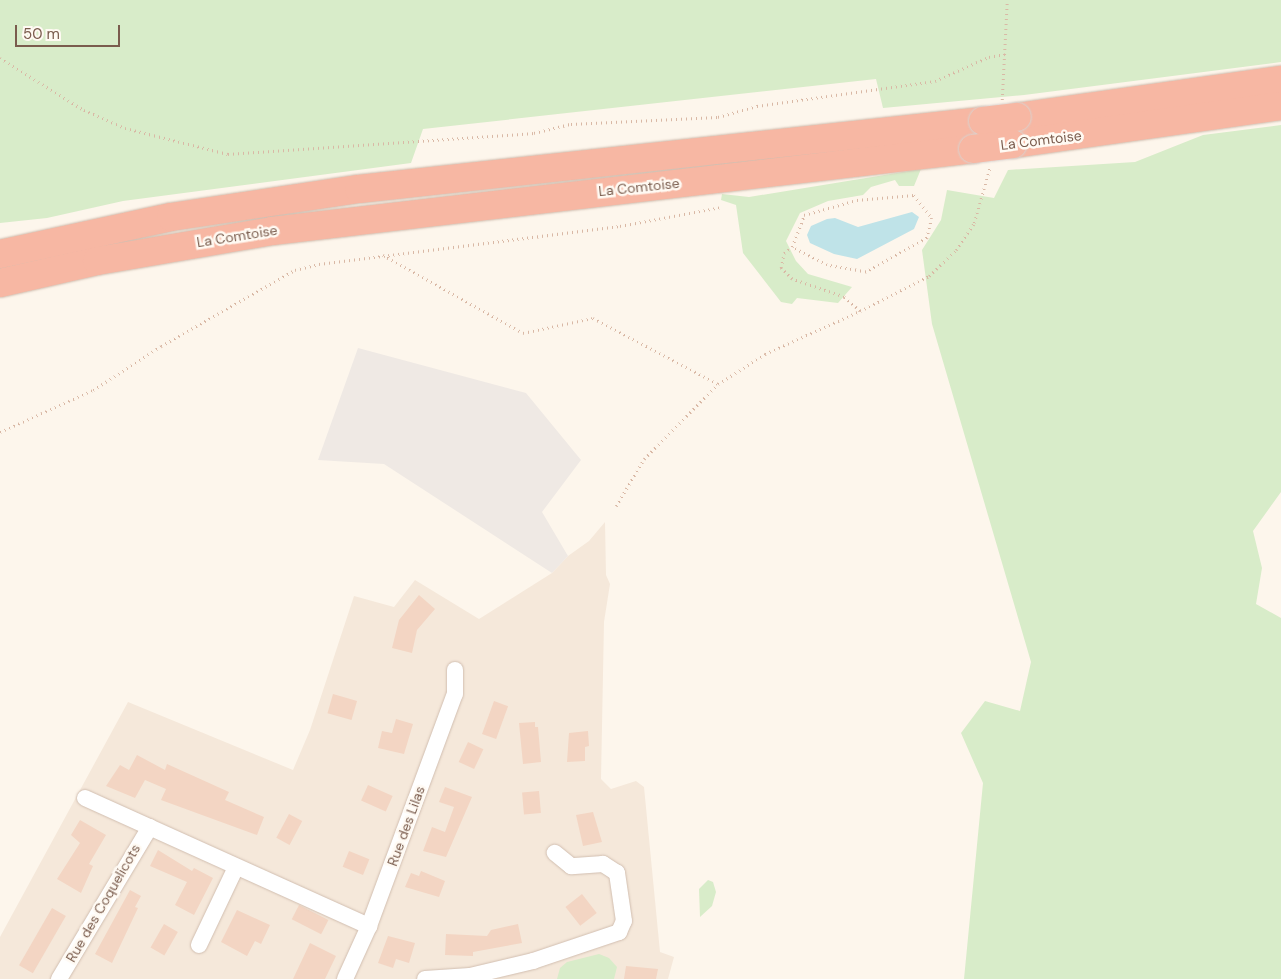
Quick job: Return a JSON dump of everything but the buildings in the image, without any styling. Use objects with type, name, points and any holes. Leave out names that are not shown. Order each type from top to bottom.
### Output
[{"type":"highway","name":"La Comtoise","points":[[0,254],[171,217],[396,184],[1000,115],[1281,80]]},
{"type":"highway","name":"La Comtoise","points":[[0,283],[97,260],[272,230],[982,156],[1013,144],[1281,106]]},
{"type":"highway","points":[[0,235],[171,217]]},
{"type":"street","name":"Rue des Lilas","points":[[347,979],[369,926],[454,694],[455,670]]},
{"type":"street","points":[[85,798],[369,926]]},
{"type":"street","name":"Rue des Coquelicots","points":[[59,979],[135,847],[150,828]]},
{"type":"street","points":[[425,979],[470,976],[533,961],[619,932],[624,921],[617,873],[603,864],[571,866],[554,853]]},
{"type":"street","points":[[199,945],[236,867]]},
{"type":"path","points":[[1000,115],[1007,0]]},
{"type":"path","points":[[0,58],[84,110],[124,128],[228,154],[534,133],[590,123],[718,117],[756,106],[935,81],[989,57],[1005,54]]},
{"type":"path","points":[[616,506],[644,459],[718,384],[765,354],[860,312],[929,276],[956,250],[974,223],[982,156]]},
{"type":"path","points":[[792,247],[827,265],[866,272],[927,238],[932,218],[914,195],[857,200],[804,215],[792,247],[784,253],[781,268],[792,279],[844,297],[860,312]]},
{"type":"path","points":[[0,432],[93,390],[161,346],[295,270],[319,264],[382,255],[620,226],[722,207]]},
{"type":"path","points":[[382,255],[523,333],[593,318],[718,384]]},
{"type":"shaded area","points":[[358,348],[526,393],[581,460],[542,512],[568,556],[552,573],[384,464],[318,460]]},
{"type":"shaded area","points":[[605,522],[606,575],[610,584],[604,622],[601,779],[611,789],[636,781],[644,787],[660,952],[674,957],[668,979],[0,979],[0,937],[128,702],[293,770],[310,730],[354,596],[394,607],[415,580],[479,619],[552,573],[568,556],[589,541]]},
{"type":"green space","points":[[0,0],[1281,0],[1281,62],[1024,95],[883,108],[876,79],[423,129],[411,163],[123,201],[47,218],[0,223]]},
{"type":"green space","points":[[1281,125],[1281,492],[1253,531],[1262,568],[1256,604],[1281,618],[1281,979],[964,979],[983,783],[961,733],[985,701],[1020,711],[1031,662],[932,324],[922,250],[941,220],[947,190],[994,198],[1008,170],[1135,162],[1203,135]]},
{"type":"green space","points":[[921,169],[914,186],[899,186],[895,180],[871,187],[863,195],[828,201],[800,213],[786,241],[796,261],[808,274],[852,287],[838,303],[797,298],[792,304],[781,302],[743,253],[736,205],[721,200],[722,194],[749,197]]},
{"type":"green space","points":[[708,880],[713,882],[716,892],[712,906],[700,917],[699,889]]},
{"type":"green space","points":[[599,954],[609,958],[617,967],[614,979],[557,979],[560,968],[567,962]]},
{"type":"water","points":[[912,212],[919,217],[914,229],[857,259],[834,254],[810,243],[807,235],[811,226],[827,219],[835,218],[858,227]]}]
